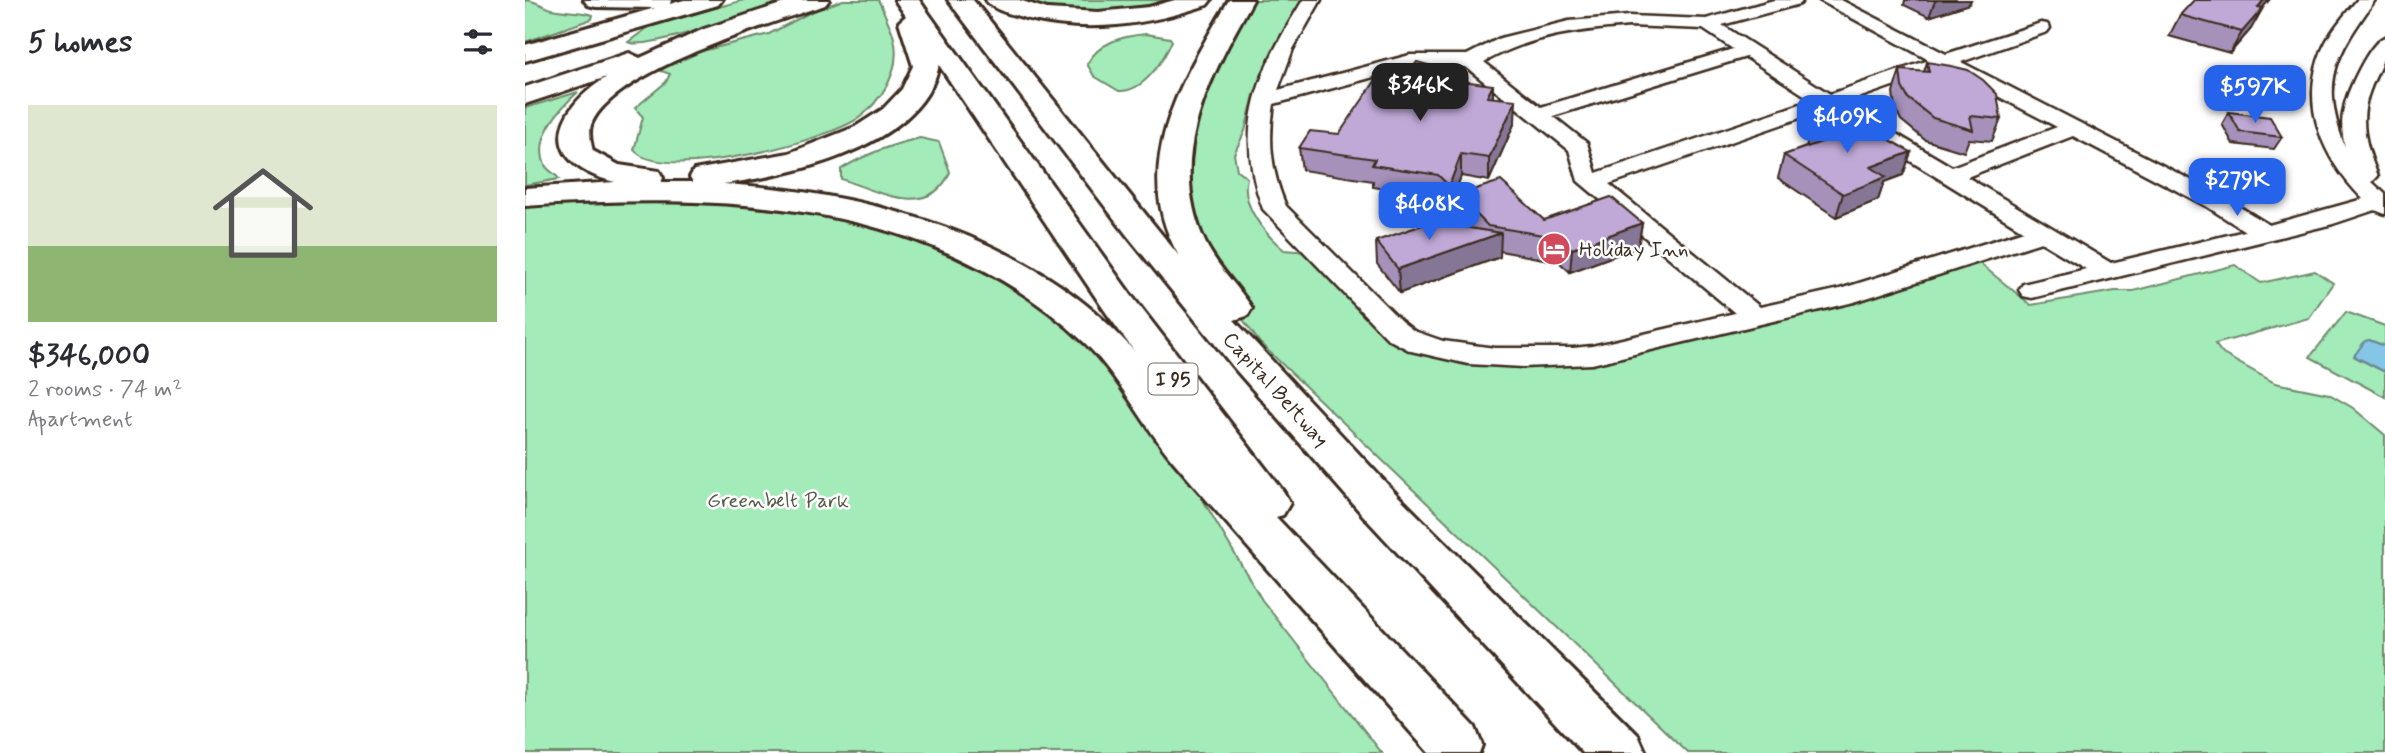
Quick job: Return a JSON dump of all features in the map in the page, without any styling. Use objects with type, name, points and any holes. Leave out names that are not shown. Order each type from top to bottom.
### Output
[{"type":"highway","points":[[596,0],[669,0]]},
{"type":"highway","points":[[525,53],[709,0]]},
{"type":"highway","points":[[525,96],[817,0]]},
{"type":"highway","points":[[736,27],[644,65],[603,91],[578,122],[575,136],[577,148],[585,160],[619,173],[643,177],[707,177],[773,166],[879,125],[905,104],[924,75],[926,66],[905,0]]},
{"type":"highway","name":"I 95","points":[[905,0],[1197,411],[1459,749]]},
{"type":"highway","name":"Capital Beltway","points":[[960,0],[1180,279],[1338,459],[1619,753]]},
{"type":"highway","points":[[998,0],[1041,16],[1069,20],[1101,20],[1140,16],[1199,0]]},
{"type":"highway","points":[[1241,0],[1199,75],[1182,115],[1173,157],[1176,200],[1189,244],[1338,459]]},
{"type":"highway","points":[[525,197],[610,192],[700,193],[824,205],[916,227],[982,253],[1014,270],[1071,310],[1101,337],[1184,445],[1459,749]]},
{"type":"street","points":[[1312,0],[1290,40],[1264,100],[1257,133],[1258,153],[1267,192],[1275,209],[1394,330],[1414,342],[1454,353],[1579,356],[1845,296],[2044,233]]},
{"type":"street","points":[[1264,100],[1410,61],[1471,61],[1493,48],[1537,33],[1593,23],[1647,21],[1707,24],[1794,0]]},
{"type":"street","points":[[1828,0],[2214,201],[2266,234]]},
{"type":"street","points":[[2365,0],[2332,48],[2323,92],[2329,135],[2341,160],[2382,204]]},
{"type":"street","points":[[1625,7],[1647,21]]},
{"type":"street","points":[[1707,24],[1826,102],[2108,272]]},
{"type":"street","points":[[1593,182],[2041,29]]},
{"type":"street","points":[[2382,204],[2358,153],[2351,116],[2364,80],[2385,43]]},
{"type":"street","points":[[1539,114],[1746,51]]},
{"type":"street","points":[[1471,61],[1579,148],[1586,176],[1757,318]]},
{"type":"street","points":[[1949,176],[2074,128]]},
{"type":"street","points":[[2032,290],[2382,204]]},
{"type":"green space","points":[[525,0],[552,9],[593,15],[592,19],[525,42]]},
{"type":"green space","points":[[744,0],[790,0],[657,41],[628,42],[650,26]]},
{"type":"green space","points":[[843,0],[878,0],[894,37],[896,49],[893,72],[882,94],[864,114],[847,124],[786,146],[711,160],[677,162],[650,159],[634,150],[643,117],[635,108],[666,82],[670,74],[656,69],[683,56],[769,34],[811,12]]},
{"type":"green space","points":[[1026,0],[1172,0],[1138,7],[1078,10],[1059,9]]},
{"type":"green space","points":[[1241,0],[1303,0],[1254,95],[1245,131],[1234,154],[1237,170],[1247,178],[1247,198],[1251,208],[1269,236],[1284,250],[1320,253],[1404,337],[1560,357],[1910,283],[1978,262],[2031,305],[2115,291],[2133,291],[2235,265],[2261,283],[2315,271],[2333,283],[2309,318],[2215,344],[2223,354],[2275,383],[2329,394],[2353,408],[2385,435],[2385,753],[1688,753],[1260,343],[1220,288],[1173,178]]},
{"type":"green space","points":[[1146,34],[1170,38],[1172,41],[1158,66],[1144,81],[1128,90],[1119,91],[1094,76],[1087,64],[1098,50],[1112,41]]},
{"type":"green space","points":[[578,92],[556,115],[545,134],[542,155],[545,165],[559,179],[525,185],[525,108]]},
{"type":"green space","points":[[920,138],[939,142],[950,172],[941,187],[930,195],[901,198],[841,179],[841,169],[850,164],[879,150]]},
{"type":"green space","name":"Greenbelt Park","points":[[702,202],[812,214],[855,222],[897,231],[1006,277],[1100,350],[1177,456],[1262,600],[1382,753],[525,753],[525,207]]},
{"type":"green space","points":[[2346,312],[2385,326],[2385,346],[2369,340],[2355,357],[2385,372],[2385,397],[2310,357]]},
{"type":"water","points":[[2365,341],[2385,346],[2385,372],[2354,356]]},
{"type":"building","points":[[2194,0],[2264,0],[2258,7],[2263,8],[2242,32],[2180,15]]},
{"type":"building","points":[[1417,62],[1439,68],[1459,68],[1454,80],[1493,85],[1487,97],[1516,100],[1489,158],[1461,154],[1449,186],[1438,175],[1372,165],[1375,159],[1299,148],[1310,131],[1339,134],[1382,71],[1407,75]]},
{"type":"building","points":[[1927,62],[1968,70],[1983,80],[1997,94],[2001,119],[1970,116],[1973,130],[1933,118],[1908,98],[1902,87],[1900,70],[1929,72]]},
{"type":"building","points":[[2229,112],[2270,117],[2282,137],[2240,132]]},
{"type":"building","points":[[1851,118],[1911,152],[1871,167],[1886,177],[1843,194],[1784,155],[1824,141],[1810,132]]},
{"type":"building","points":[[1501,181],[1544,220],[1611,197],[1642,223],[1572,249],[1561,238],[1488,226],[1457,195]]},
{"type":"building","points":[[1431,222],[1501,233],[1398,269],[1376,241]]},
{"type":"place","name":"Holiday Inn","points":[[1554,249]]}]
